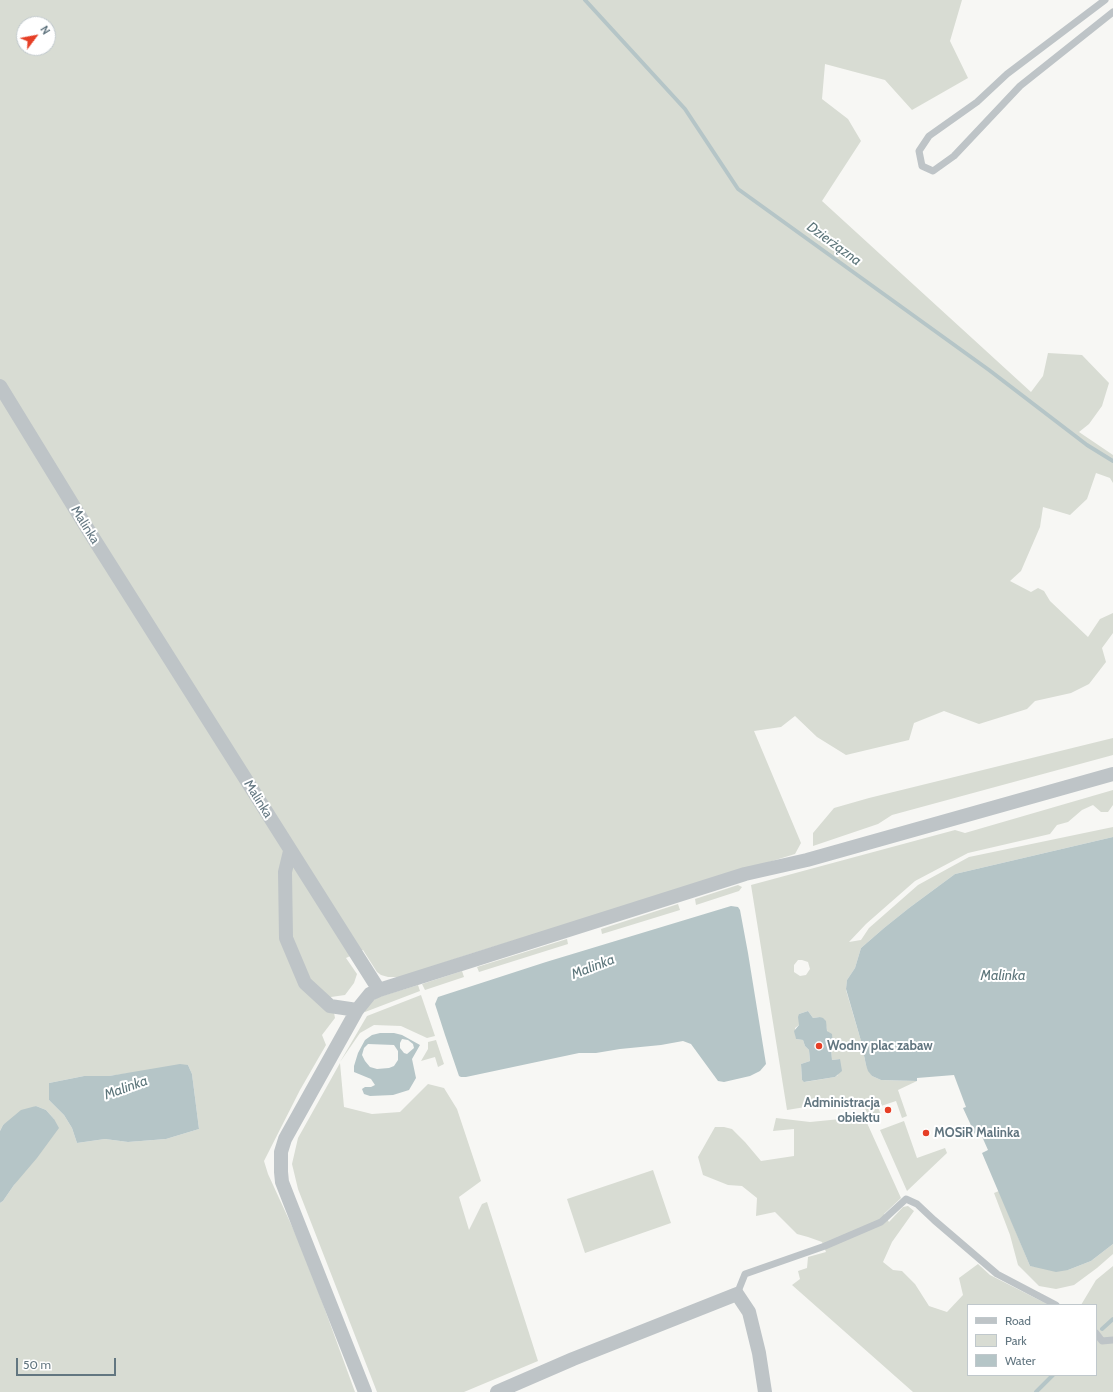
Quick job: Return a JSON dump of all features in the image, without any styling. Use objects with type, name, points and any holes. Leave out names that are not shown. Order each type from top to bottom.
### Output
[{"type":"street","name":"Malinka","points":[[0,386],[87,528],[379,990]]},
{"type":"street","points":[[365,1392],[282,1182],[280,1172],[281,1152],[285,1139],[357,1010],[370,994],[745,874],[807,860],[1113,774]]},
{"type":"street","points":[[290,851],[285,872],[286,938],[305,983],[330,1006],[357,1010]]},
{"type":"street","points":[[497,1392],[573,1359],[737,1294],[749,1312],[759,1353],[765,1392]]},
{"type":"lane","points":[[1105,0],[1007,74],[977,102],[929,136],[918,151],[922,166],[933,171],[954,156],[1020,86],[1113,12]]},
{"type":"lane","points":[[737,1294],[745,1274],[825,1246],[881,1222],[906,1198],[917,1204],[938,1224],[997,1274],[1054,1304]]},
{"type":"lane","points":[[1097,1334],[1102,1341],[1113,1340]]},
{"type":"green space","points":[[0,0],[962,0],[950,41],[968,78],[912,110],[885,80],[825,64],[822,99],[848,119],[861,141],[822,201],[1031,392],[1043,376],[1048,353],[1082,355],[1109,383],[1102,406],[1089,424],[1079,432],[1113,455],[1113,483],[1110,478],[1096,473],[1087,499],[1070,515],[1043,507],[1040,527],[1021,571],[1010,581],[1031,592],[1038,588],[1044,591],[1050,601],[1088,637],[1100,619],[1113,613],[1113,633],[1102,648],[1106,662],[1089,684],[1071,693],[1035,701],[1027,709],[979,724],[944,711],[914,723],[909,740],[846,755],[817,737],[795,716],[781,727],[754,731],[801,843],[795,854],[470,954],[401,977],[388,977],[381,975],[377,972],[363,950],[346,958],[357,974],[354,983],[345,995],[331,997],[335,1018],[322,1035],[326,1045],[300,1090],[264,1161],[268,1174],[296,1235],[355,1392],[0,1392],[0,1203],[14,1185],[54,1119],[46,1110],[36,1106],[3,1125],[0,1131]],"holes":[[[188,1065],[192,1074],[199,1129],[166,1139],[128,1142],[105,1139],[77,1143],[72,1128],[64,1115],[49,1100],[49,1083],[84,1076],[109,1076]]]},
{"type":"green space","points":[[1113,738],[1113,755],[892,815],[878,824],[813,846],[813,833],[834,808]]},
{"type":"green space","points":[[1113,790],[1113,805],[1108,812],[1101,812],[1093,805],[1082,810],[1068,822],[1057,825],[1050,834],[968,853],[915,881],[866,924],[849,942],[861,940],[869,928],[918,885],[969,857],[1113,827],[1113,837],[955,874],[909,908],[861,948],[855,968],[847,980],[846,990],[861,1041],[866,1065],[872,1076],[881,1080],[917,1081],[898,1090],[907,1116],[902,1118],[896,1101],[878,1107],[881,1115],[870,1119],[860,1098],[787,1110],[751,885],[955,830],[965,833]],"holes":[[[798,960],[808,962],[810,969],[806,975],[800,976],[794,972],[794,965]],[[808,1011],[813,1018],[820,1017],[825,1021],[832,1060],[840,1059],[838,1075],[835,1077],[805,1082],[802,1080],[801,1064],[810,1061],[809,1050],[805,1046],[803,1040],[796,1039],[795,1028],[799,1025],[799,1014]]]},
{"type":"green space","points":[[738,885],[742,887],[739,891],[696,905],[695,899]]},
{"type":"green space","points":[[678,904],[680,910],[602,934],[601,929]]},
{"type":"green space","points":[[567,939],[568,944],[479,972],[477,967]]},
{"type":"green space","points":[[462,971],[464,977],[425,990],[422,984]]},
{"type":"green space","points":[[418,985],[420,991],[365,1012],[364,1010],[370,1002],[379,997]]},
{"type":"green space","points":[[421,995],[435,1036],[427,1038],[401,1026],[374,1025],[360,1033],[340,1062],[367,1016]]},
{"type":"green space","points":[[436,1040],[444,1064],[438,1067],[435,1057],[421,1061],[428,1049],[428,1042]]},
{"type":"green space","points":[[340,1063],[344,1107],[372,1114],[400,1112],[428,1084],[444,1088],[457,1109],[481,1181],[459,1197],[469,1230],[482,1204],[487,1202],[538,1361],[464,1392],[377,1392],[298,1189],[292,1164],[298,1138]]},
{"type":"green space","points":[[776,1118],[810,1122],[851,1118],[867,1123],[901,1198],[884,1214],[889,1222],[903,1207],[908,1206],[914,1211],[892,1242],[883,1262],[893,1270],[902,1271],[915,1284],[929,1306],[947,1312],[963,1295],[959,1278],[978,1264],[990,1275],[1047,1304],[967,1304],[967,1376],[1097,1376],[1097,1304],[1082,1304],[1096,1280],[1113,1266],[1113,1392],[913,1392],[792,1285],[800,1279],[798,1271],[807,1268],[808,1257],[826,1252],[822,1242],[797,1234],[775,1212],[756,1216],[757,1198],[742,1186],[728,1185],[703,1175],[698,1157],[715,1127],[732,1129],[761,1161],[794,1156],[794,1129],[773,1131]]},
{"type":"green space","points":[[904,1121],[917,1158],[945,1148],[947,1153],[907,1191],[880,1130]]},
{"type":"green space","points":[[653,1170],[671,1223],[585,1253],[567,1199]]},
{"type":"green space","points":[[999,1191],[1030,1266],[1068,1270],[1091,1261],[1113,1244],[1113,1254],[1074,1285],[1056,1289],[1039,1286],[1018,1265],[1010,1235],[994,1193]]},
{"type":"water","name":"Malinka","points":[[1113,837],[1113,1244],[1091,1261],[1068,1270],[1056,1272],[1030,1266],[982,1153],[988,1150],[980,1132],[975,1134],[963,1108],[966,1107],[954,1075],[917,1078],[917,1081],[881,1080],[872,1076],[868,1071],[846,989],[847,980],[855,968],[861,948],[909,908],[955,874]]},
{"type":"water","name":"Malinka","points":[[731,906],[738,907],[740,910],[748,953],[766,1064],[760,1071],[750,1076],[724,1082],[718,1081],[691,1044],[683,1041],[596,1053],[579,1053],[466,1077],[459,1076],[435,1004],[438,997],[546,962]]},
{"type":"water","name":"Wodny plac zabaw","points":[[808,1011],[813,1018],[823,1018],[826,1021],[827,1031],[832,1034],[832,1060],[840,1059],[842,1071],[835,1077],[804,1082],[802,1080],[801,1064],[810,1061],[809,1050],[805,1046],[803,1040],[796,1039],[794,1031],[799,1025],[799,1014]]},
{"type":"water","points":[[380,1033],[394,1033],[402,1035],[420,1045],[412,1059],[416,1078],[409,1090],[393,1095],[370,1096],[364,1094],[362,1089],[375,1085],[371,1079],[354,1072],[354,1066],[358,1053],[365,1040],[372,1035]],"holes":[[[402,1039],[408,1040],[413,1044],[414,1048],[407,1054],[400,1048]],[[368,1044],[394,1045],[398,1051],[398,1060],[394,1066],[377,1069],[370,1067],[362,1055],[364,1048]]]},
{"type":"water","points":[[180,1064],[188,1065],[192,1074],[199,1129],[166,1139],[128,1142],[105,1139],[77,1143],[72,1128],[64,1115],[49,1100],[49,1083],[84,1076],[109,1076]]},
{"type":"water","points":[[36,1106],[46,1110],[54,1119],[59,1128],[37,1158],[0,1203],[0,1131],[3,1125],[21,1110]]},
{"type":"waterway","name":"Dzierżązna","points":[[585,0],[685,109],[738,189],[989,370],[1087,445],[1113,461]]},
{"type":"waterway","points":[[1102,1329],[1113,1319]]},
{"type":"waterway","points":[[1036,1392],[1052,1376]]},
{"type":"place","name":"Wodny plac zabaw","points":[[819,1046]]},
{"type":"place","name":"Administracja obiektu","points":[[888,1110]]},
{"type":"place","name":"MOSiR Malinka","points":[[926,1133]]}]
